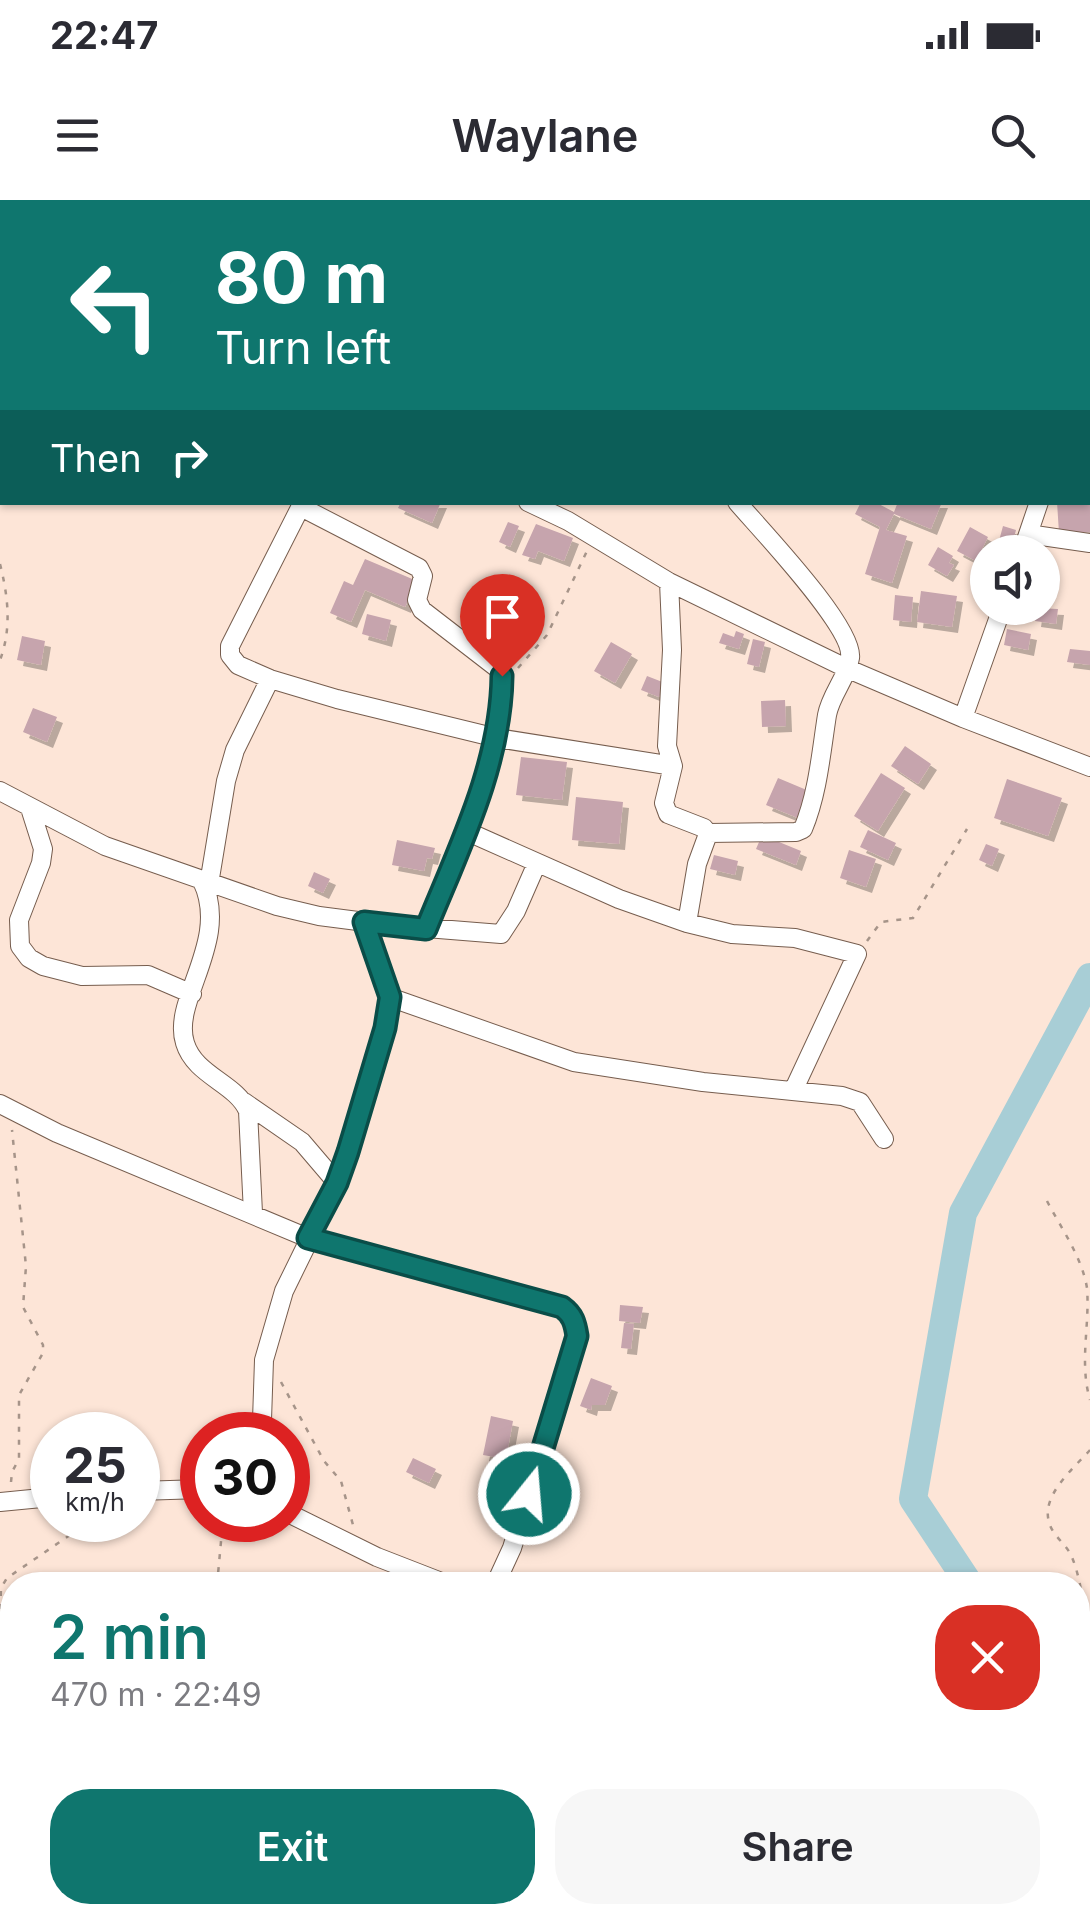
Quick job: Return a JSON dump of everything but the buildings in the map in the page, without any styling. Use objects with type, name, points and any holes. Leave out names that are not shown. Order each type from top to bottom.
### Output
[{"type":"street","points":[[426,929],[466,831],[497,738],[502,706],[500,668],[422,610],[416,600],[423,576],[419,568],[302,505],[230,646],[230,655],[238,665],[270,679],[497,738],[673,766]]},
{"type":"street","points":[[534,505],[669,582],[846,668],[1090,767]]},
{"type":"street","points":[[568,521],[575,505]]},
{"type":"street","points":[[669,582],[672,650],[667,746],[673,766],[665,810],[708,833],[803,829],[816,786],[830,703],[850,658],[848,641],[818,597],[740,505]]},
{"type":"street","points":[[1028,535],[1038,505]]},
{"type":"street","points":[[1060,542],[1090,542]]},
{"type":"street","points":[[962,718],[996,625]]},
{"type":"street","points":[[270,679],[226,780],[205,882],[210,922],[184,1018],[185,1044],[202,1070],[302,1142],[337,1183]]},
{"type":"street","points":[[0,791],[105,846],[205,882],[304,913],[364,922],[501,934],[538,864]]},
{"type":"street","points":[[30,808],[43,849],[19,920],[20,946],[29,958],[43,966],[82,976],[148,975],[192,994]]},
{"type":"street","points":[[466,831],[619,899],[686,924],[732,934],[795,938],[857,954],[794,1090]]},
{"type":"street","points":[[686,924],[696,864],[708,833]]},
{"type":"street","points":[[262,1412],[266,1354],[284,1292],[337,1183],[374,1070],[390,997],[364,922]]},
{"type":"street","points":[[390,997],[574,1062],[703,1082],[842,1096],[860,1102],[884,1139]]},
{"type":"street","points":[[244,1102],[251,1123],[252,1214]]},
{"type":"street","points":[[5,1106],[57,1134],[308,1238],[562,1307],[575,1322],[577,1336],[512,1548],[501,1572]]},
{"type":"street","points":[[310,1524],[416,1572]]},
{"type":"path","points":[[516,671],[547,635],[594,536]]},
{"type":"path","points":[[0,564],[8,596],[6,644],[0,660]]},
{"type":"path","points":[[857,954],[880,922],[914,918],[967,829]]},
{"type":"path","points":[[5,1106],[26,1266],[22,1307],[44,1353],[18,1395],[19,1459],[6,1502]]},
{"type":"path","points":[[1047,1201],[1086,1284],[1084,1362],[1090,1400]]},
{"type":"path","points":[[266,1354],[324,1461],[340,1482],[360,1549]]},
{"type":"path","points":[[1074,1572],[1070,1553],[1048,1518],[1060,1484],[1090,1450]]},
{"type":"path","points":[[16,1572],[60,1542]]},
{"type":"path","points":[[218,1572],[221,1542]]},
{"type":"waterway","points":[[961,1572],[913,1499],[963,1213],[1090,977]]},
{"type":"route","points":[[502,676],[497,738],[466,831],[426,929],[364,922],[390,997],[385,1028],[337,1183],[308,1238],[562,1307],[568,1312],[575,1322],[577,1336],[529,1494]]}]
